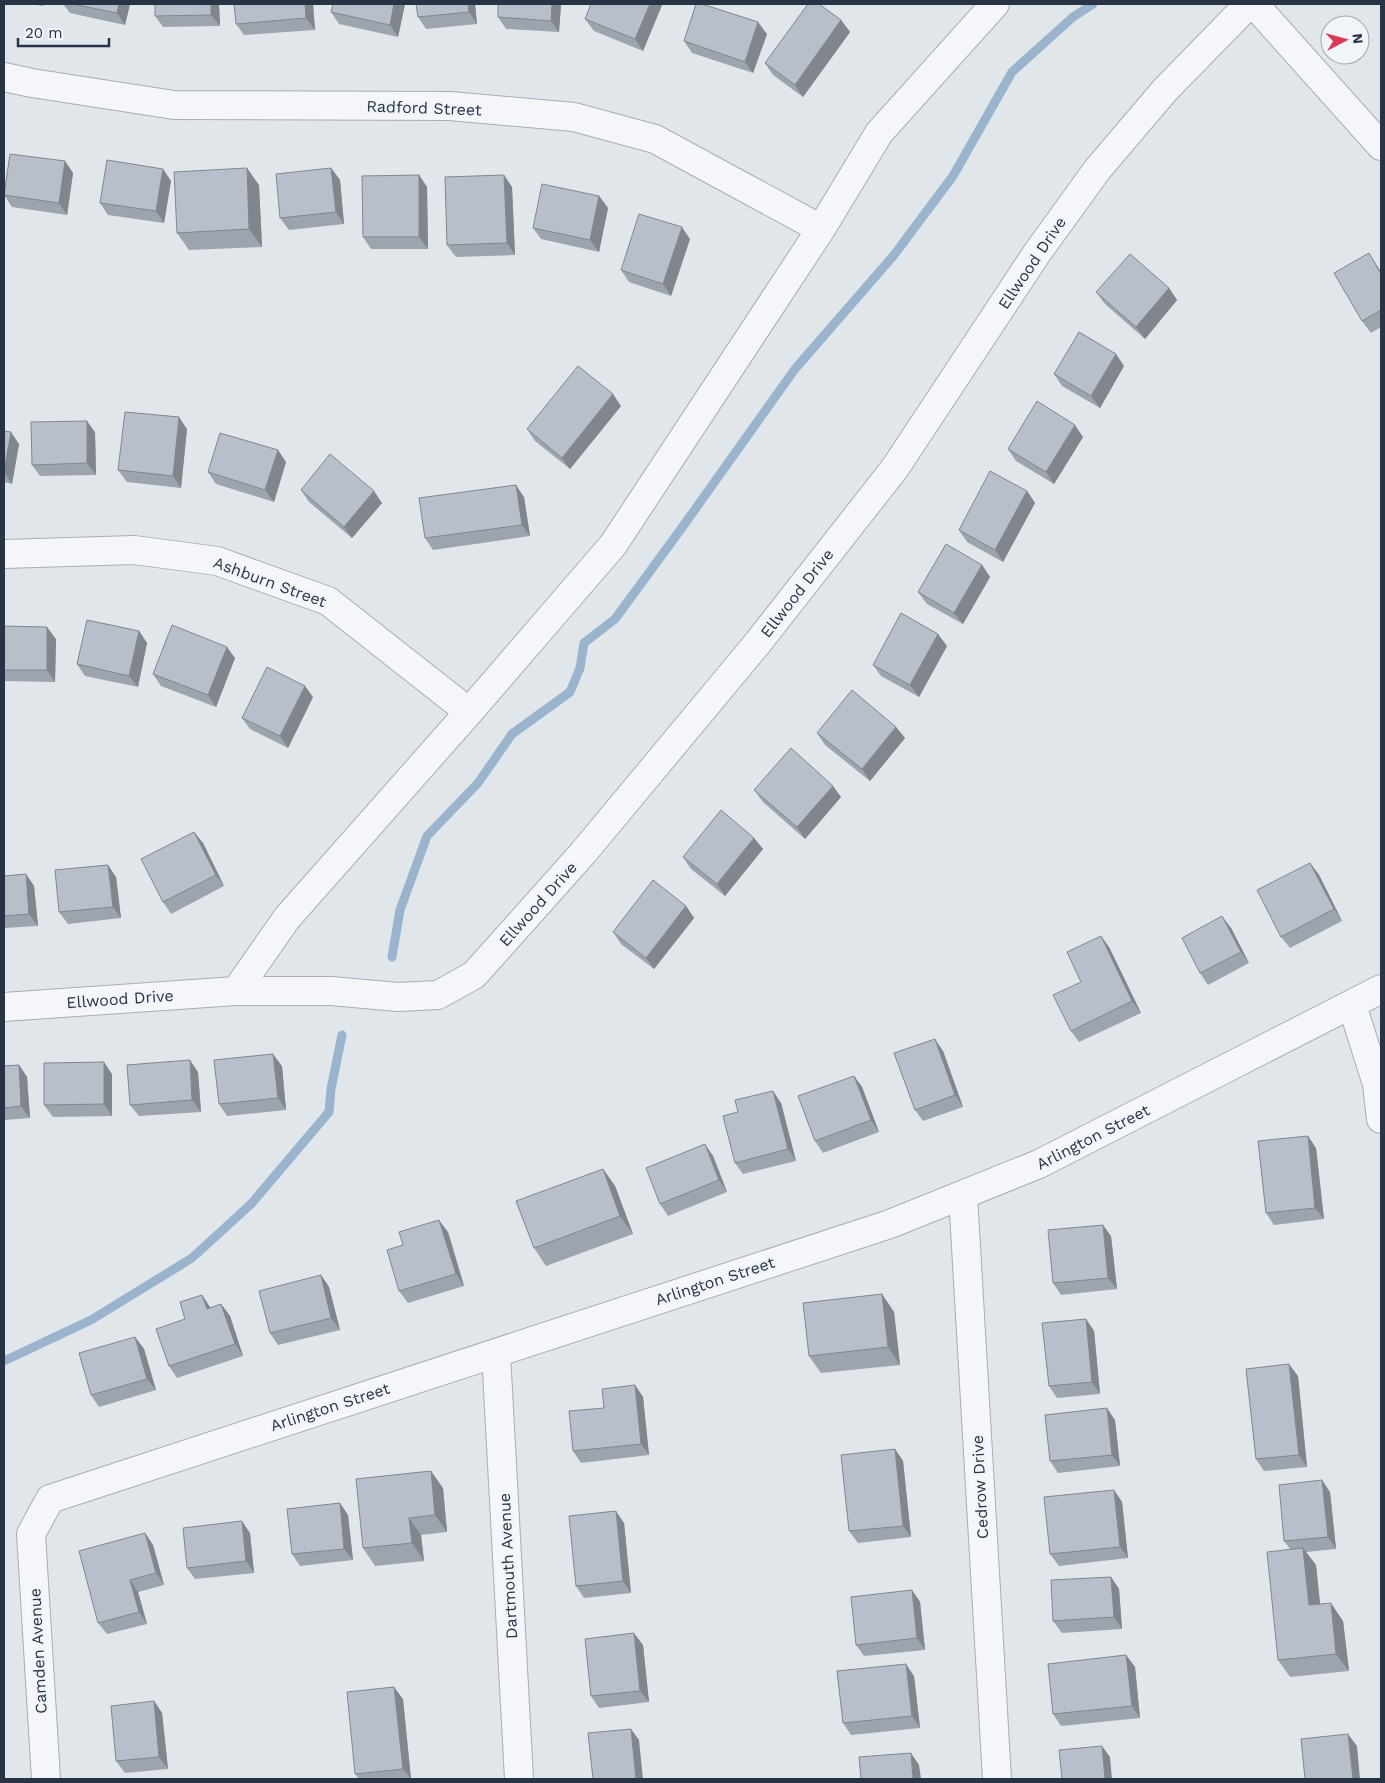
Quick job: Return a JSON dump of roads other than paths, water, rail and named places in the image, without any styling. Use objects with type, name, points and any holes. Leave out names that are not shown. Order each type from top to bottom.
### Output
[{"type":"street","points":[[236,991],[287,918],[613,545],[821,229],[879,134],[995,4]]},
{"type":"street","name":"Ellwood Drive","points":[[4,1007],[236,991],[331,991],[398,997],[438,995],[474,974],[589,846],[756,645],[895,468],[1037,253],[1097,170],[1165,90],[1249,4]]},
{"type":"street","points":[[1254,4],[1381,146]]},
{"type":"street","name":"Radford Street","points":[[4,77],[174,105],[450,106],[574,117],[655,139],[821,229]]},
{"type":"street","name":"Ashburn Street","points":[[4,554],[134,550],[217,561],[328,601],[469,712]]},
{"type":"street","name":"Arlington Street","points":[[36,1524],[50,1499],[890,1224],[1039,1164],[1381,989]]},
{"type":"street","points":[[1352,1005],[1377,1084],[1381,1118]]},
{"type":"street","name":"Cedrow Drive","points":[[963,1194],[997,1779]]},
{"type":"street","name":"Dartmouth Avenue","points":[[496,1353],[519,1779]]},
{"type":"street","name":"Camden Avenue","points":[[36,1524],[31,1534],[46,1779]]},
{"type":"waterway","points":[[392,957],[400,910],[427,836],[478,783],[512,734],[570,692],[580,668],[584,643],[615,619],[795,369],[894,255],[953,176],[1012,72],[1073,17],[1093,4]]},
{"type":"waterway","points":[[4,1361],[91,1320],[192,1258],[251,1204],[329,1112],[331,1089],[342,1035]]}]
